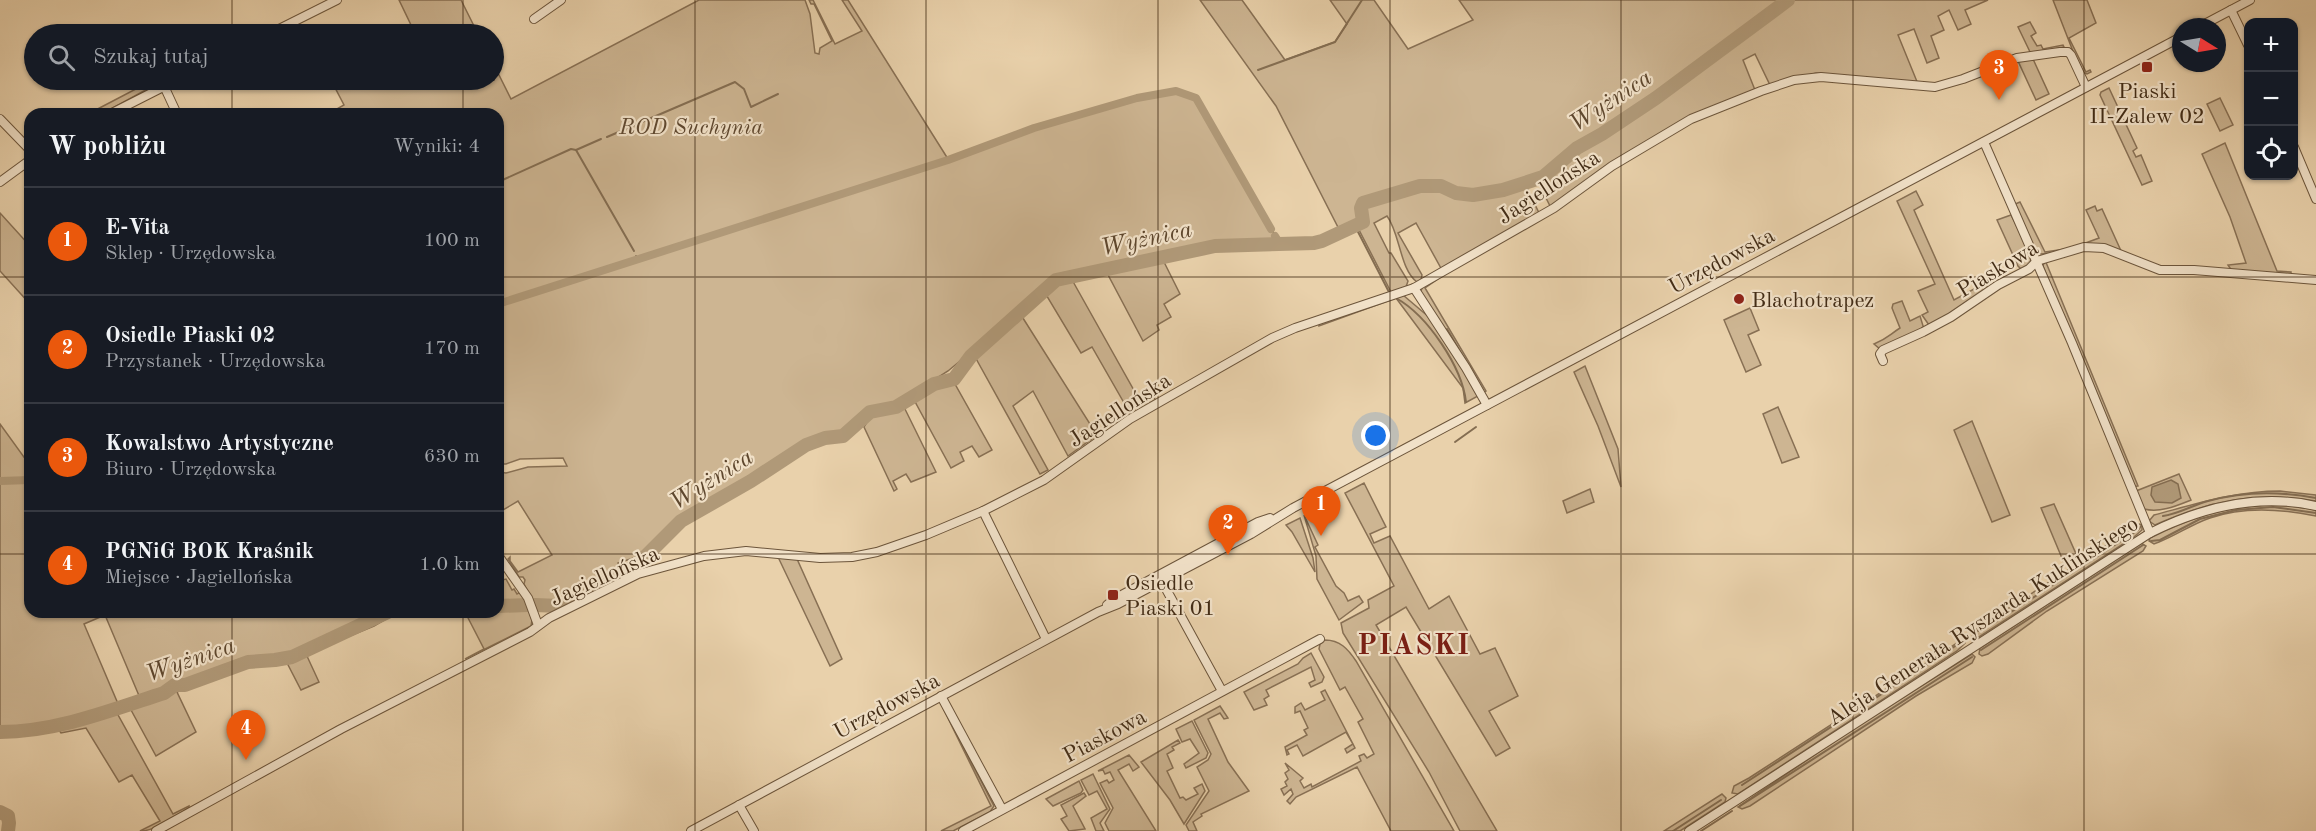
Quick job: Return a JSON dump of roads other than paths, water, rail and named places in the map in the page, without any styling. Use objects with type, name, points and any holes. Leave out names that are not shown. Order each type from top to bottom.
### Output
[{"type":"street","points":[[286,24],[323,3],[337,0]]},
{"type":"street","points":[[2216,18],[2250,0]]},
{"type":"street","points":[[534,19],[558,1]]},
{"type":"street","points":[[2231,10],[2244,37]]},
{"type":"street","name":"Urzędowska","points":[[692,831],[1098,612],[1116,598],[1160,578],[1258,522],[1279,515],[2172,42]]},
{"type":"street","name":"Jagiellońska","points":[[156,831],[341,729],[638,574],[704,556],[744,551],[832,558],[862,556],[926,536],[983,511],[1044,480],[1130,419],[1272,338],[1294,328],[1414,288],[1554,208],[1612,166],[1691,119],[1794,80],[1834,77],[1935,87],[2018,58],[2064,51],[2071,55],[2086,87]]},
{"type":"street","points":[[122,108],[156,90]]},
{"type":"street","points":[[166,90],[174,108]]},
{"type":"street","points":[[0,119],[24,144]]},
{"type":"street","points":[[1983,142],[2013,213],[2037,261],[2150,533]]},
{"type":"street","points":[[2298,156],[2316,199]]},
{"type":"street","points":[[0,182],[24,164]]},
{"type":"street","name":"Piaskowa","points":[[1882,356],[1951,317],[1998,285],[2029,269],[2037,261],[2084,247],[2097,246],[2160,270],[2194,270],[2316,280]]},
{"type":"street","points":[[1414,288],[1466,368],[1486,405]]},
{"type":"street","name":"Aleja Generała Ryszarda Kuklińskiego","points":[[1689,831],[2150,533],[2210,508],[2241,502],[2285,501],[2316,506]]},
{"type":"street","points":[[983,511],[1046,639]]},
{"type":"street","points":[[504,564],[528,598],[538,626]]},
{"type":"street","points":[[1160,578],[1220,695]]},
{"type":"street","name":"Piaskowa","points":[[963,831],[1220,695],[1320,639]]},
{"type":"street","points":[[941,696],[1002,809]]},
{"type":"street","points":[[739,805],[754,831]]},
{"type":"waterway","points":[[1258,70],[1335,42],[1362,0]]},
{"type":"waterway","name":"Wyżnica","points":[[535,605],[560,606],[602,585],[646,556],[681,521],[751,481],[806,445],[825,438],[843,436],[870,412],[896,407],[934,384],[954,379],[971,356],[1056,280],[1215,246],[1314,243],[1363,222],[1361,208],[1363,203],[1420,186],[1441,186],[1456,193],[1473,195],[1503,190],[1543,177],[1577,148],[1656,98],[1788,0]]},
{"type":"waterway","points":[[607,137],[735,82],[744,89],[751,107],[778,94]]},
{"type":"waterway","points":[[504,302],[948,160],[1034,128],[1137,98],[1176,91],[1196,98],[1271,229]]},
{"type":"waterway","points":[[576,150],[601,139]]},
{"type":"waterway","points":[[504,179],[571,149],[576,150],[634,251]]},
{"type":"waterway","points":[[1355,226],[1390,294]]},
{"type":"waterway","name":"Wyżnica","points":[[1275,236],[1280,244]]},
{"type":"waterway","points":[[1396,298],[1420,317],[1451,358],[1466,402]]},
{"type":"waterway","points":[[1447,329],[1465,360]]},
{"type":"waterway","points":[[1455,442],[1476,427]]},
{"type":"waterway","points":[[0,481],[24,480]]},
{"type":"waterway","points":[[2163,516],[2208,501],[2235,495],[2275,493],[2316,498]]},
{"type":"waterway","points":[[2151,541],[2160,540],[2200,519],[2236,510],[2273,507],[2316,513]]},
{"type":"waterway","points":[[1978,631],[2138,530],[2142,525]]},
{"type":"waterway","points":[[1981,650],[2143,545]]},
{"type":"waterway","name":"Wyżnica","points":[[504,606],[528,605]]},
{"type":"waterway","name":"Wyżnica","points":[[0,732],[42,728],[84,719],[164,693],[175,685],[185,685],[248,662],[292,657],[375,618]]},
{"type":"waterway","points":[[1742,785],[1963,641]]},
{"type":"waterway","points":[[1740,806],[1972,657]]},
{"type":"waterway","points":[[1673,831],[1721,800]]},
{"type":"waterway","points":[[1701,831],[1732,811]]},
{"type":"waterway","name":"Wyżnica","points":[[0,812],[8,816],[8,831]]},
{"type":"place","name":"Piaski II-Zalew 02","points":[[2147,67]]},
{"type":"place","name":"Kowalstwo Artystyczne","points":[[1999,100]]},
{"type":"place","name":"Blachotrapez","points":[[1739,299]]},
{"type":"place","name":"E-Vita","points":[[1321,536]]},
{"type":"place","name":"Osiedle Piaski 02","points":[[1228,555]]},
{"type":"place","name":"Osiedle Piaski 01","points":[[1113,595]]},
{"type":"place","name":"PGNiG BOK Kraśnik","points":[[246,760]]},
{"type":"district","name":"PIASKI","points":[[1414,644]]},
{"type":"park label","name":"ROD Suchynia","points":[[691,126]]}]
